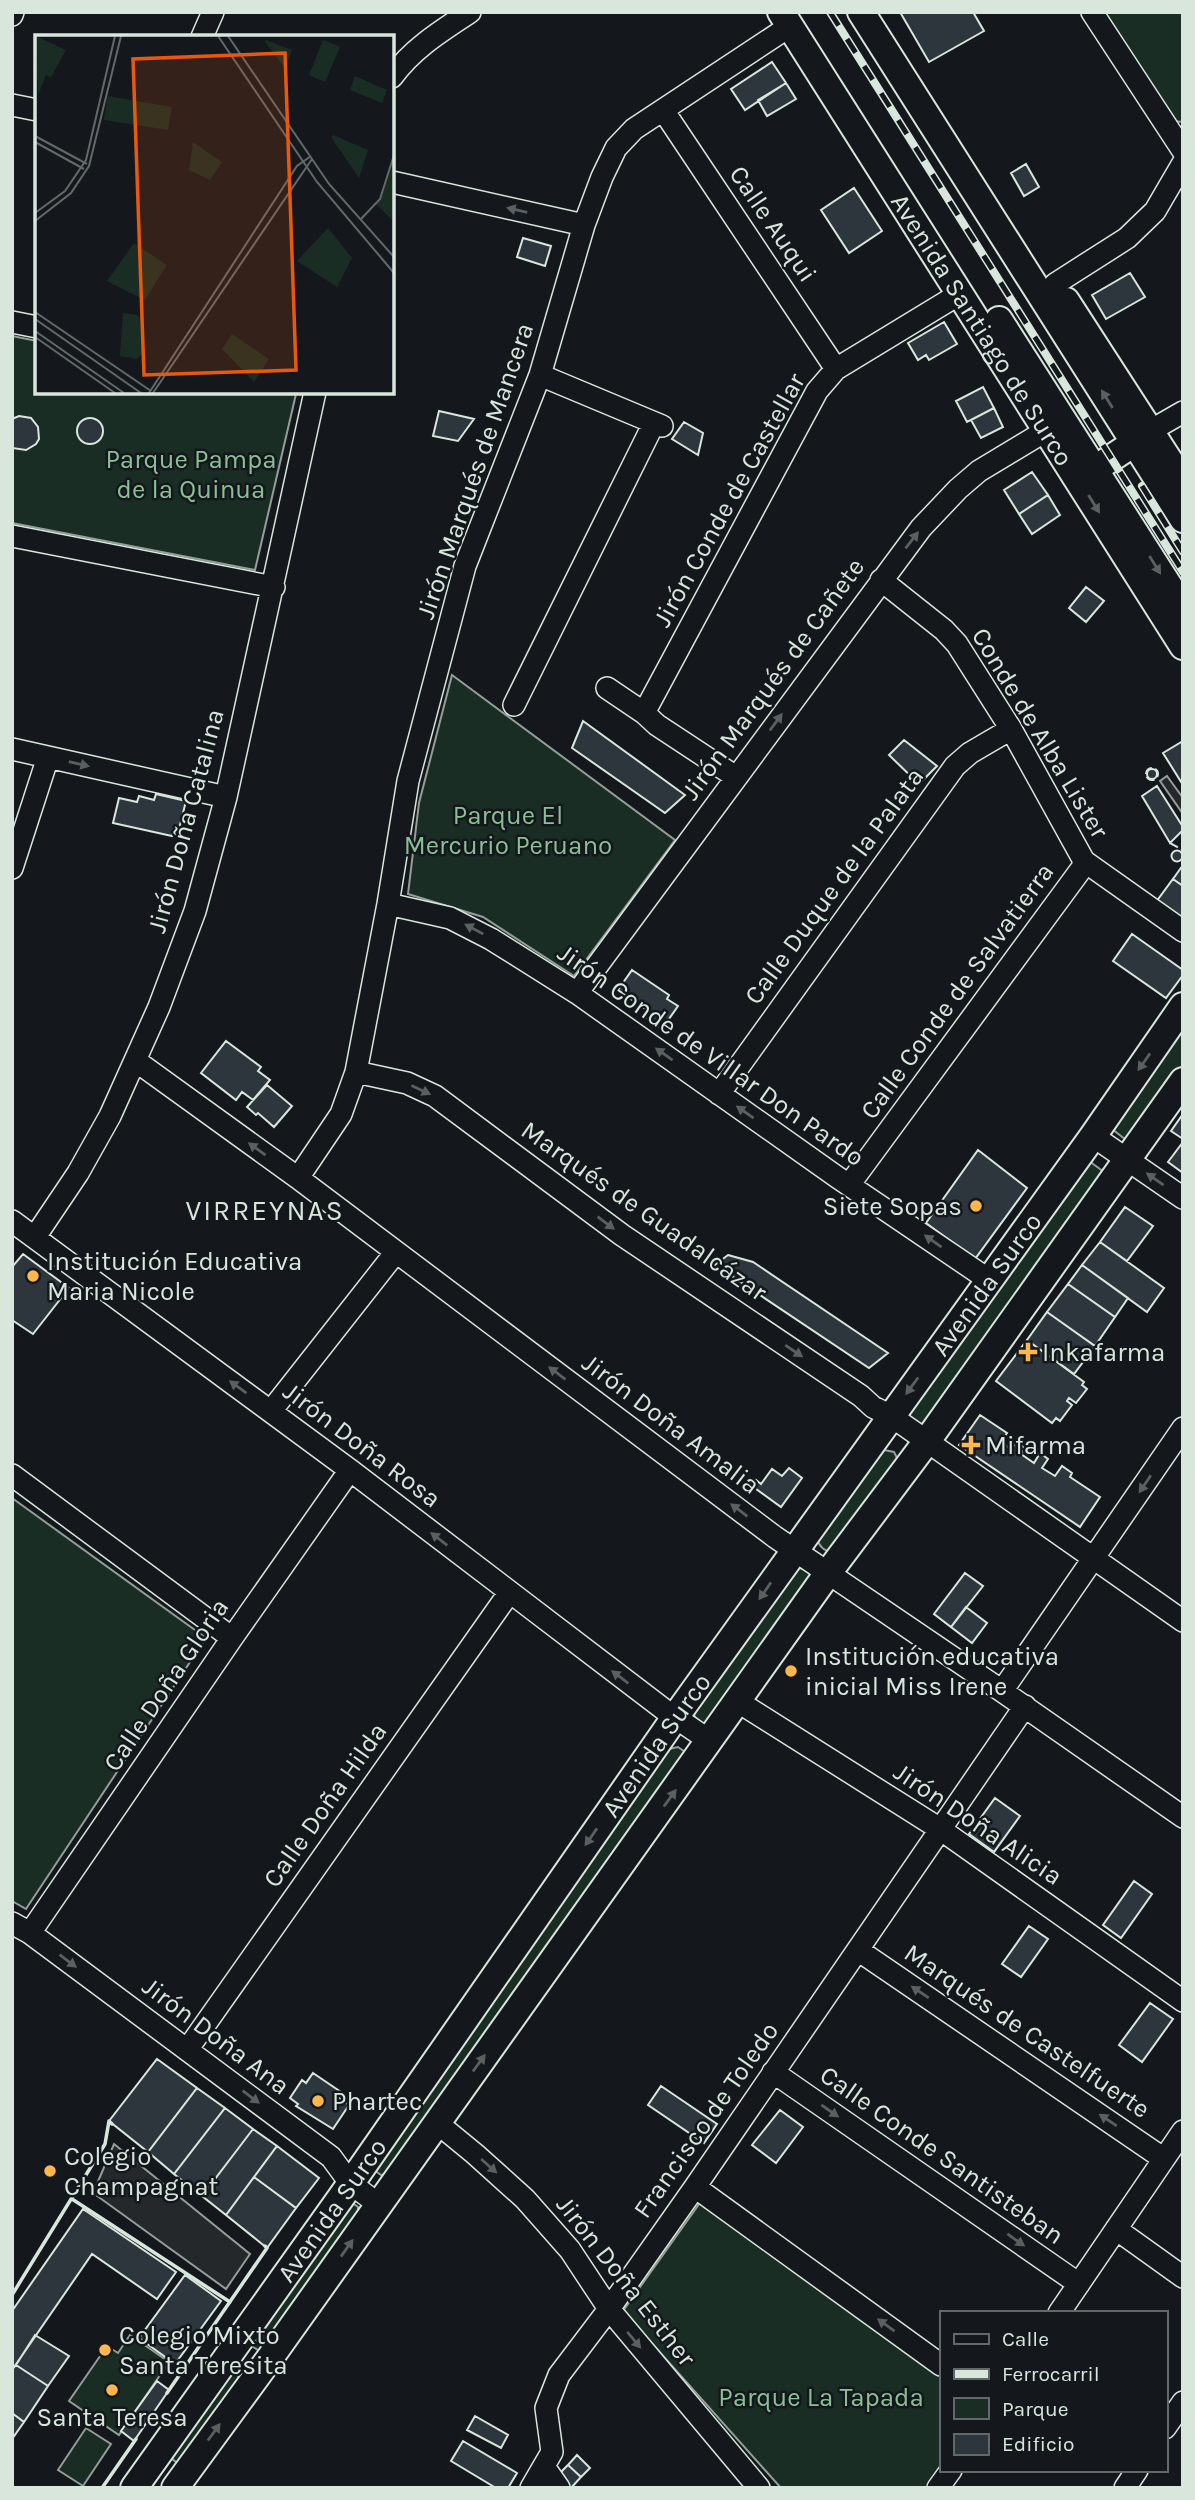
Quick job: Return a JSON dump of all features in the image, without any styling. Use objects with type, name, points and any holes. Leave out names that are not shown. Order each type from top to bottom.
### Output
[{"type":"main road","points":[[861,12],[910,90],[1142,437],[1183,482]]},
{"type":"main road","points":[[879,12],[1055,284],[1142,437],[1183,519]]},
{"type":"main road","name":"Avenida Santiago de Surco","points":[[791,17],[1183,646]]},
{"type":"main road","name":"Avenida Santiago de Surco","points":[[791,17],[1095,469],[1183,608]]},
{"type":"main road","points":[[902,47],[910,90]]},
{"type":"main road","points":[[1095,469],[1142,437]]},
{"type":"main road","name":"Avenida Surco","points":[[134,2488],[676,1716],[1093,1136],[1183,1006]]},
{"type":"main road","name":"Avenida Surco","points":[[179,2481],[270,2358],[828,1573],[927,1441],[1183,1081]]},
{"type":"main road","points":[[228,2355],[246,2360],[256,2375]]},
{"type":"main road","points":[[157,2455],[160,2468],[179,2481]]},
{"type":"street","points":[[203,35],[213,12]]},
{"type":"street","points":[[394,74],[405,59],[470,12]]},
{"type":"street","points":[[1091,12],[1183,151]]},
{"type":"street","name":"Jirón Marqués de Mancera","points":[[298,1178],[341,1114],[356,1072],[408,780],[465,566],[540,375],[584,225],[601,177],[616,148],[634,129],[791,17]]},
{"type":"street","points":[[12,106],[35,110]]},
{"type":"street","name":"Calle Auqui","points":[[663,110],[836,369]]},
{"type":"street","points":[[1055,284],[1127,238],[1155,211],[1183,163]]},
{"type":"street","points":[[394,182],[584,225]]},
{"type":"street","name":"Jirón Conde de Castellar","points":[[644,713],[813,398],[836,369],[961,293]]},
{"type":"street","points":[[12,322],[35,327]]},
{"type":"street","points":[[514,705],[658,424],[540,375]]},
{"type":"street","name":"Jirón Doña Catalina","points":[[35,1237],[95,1143],[136,1061],[195,911],[226,797],[315,394]]},
{"type":"street","points":[[1142,437],[1183,412]]},
{"type":"street","name":"Jirón Marqués de Cañete","points":[[577,993],[921,528],[979,471],[1047,430]]},
{"type":"street","points":[[12,536],[274,587]]},
{"type":"street","name":"Conde de Alba Lister","points":[[881,580],[944,630],[957,644],[1011,729],[1084,862]]},
{"type":"street","points":[[607,688],[736,777]]},
{"type":"street","name":"Calle Duque de la Palata","points":[[719,1094],[955,765],[1011,729]]},
{"type":"street","points":[[12,749],[226,797]]},
{"type":"street","points":[[12,868],[48,757]]},
{"type":"street","points":[[1084,862],[1183,931]]},
{"type":"street","name":"Calle Conde de Salvatierra","points":[[849,1185],[1084,862]]},
{"type":"street","name":"Jirón Conde de Villar Don Pardo","points":[[388,904],[436,914],[462,923],[577,993],[989,1280]]},
{"type":"street","name":"Jirón Doña Amalia","points":[[136,1061],[298,1178],[794,1550],[1025,1706],[1183,1817]]},
{"type":"street","name":"Marqués de Guadalcázar","points":[[356,1072],[407,1083],[435,1096],[622,1235],[861,1396],[873,1407],[891,1416],[1183,1621]]},
{"type":"street","points":[[1093,1136],[1183,1198]]},
{"type":"street","name":"Jirón Doña Rosa","points":[[12,1221],[271,1411],[509,1593],[710,1741]]},
{"type":"street","points":[[271,1411],[396,1252]]},
{"type":"street","points":[[1002,1691],[1183,1428]]},
{"type":"street","name":"Calle Doña Gloria","points":[[21,1928],[232,1638],[350,1470]]},
{"type":"street","points":[[12,1475],[232,1638]]},
{"type":"street","name":"Calle Doña Hilda","points":[[187,2050],[509,1593]]},
{"type":"street","name":"Jirón Doña Alicia","points":[[737,1701],[940,1829],[1183,2001]]},
{"type":"street","name":"Francisco de Toledo","points":[[548,2460],[546,2409],[559,2375],[695,2187],[1025,1706]]},
{"type":"street","name":"Jirón Doña Ana","points":[[21,1928],[331,2157],[350,2183],[378,2204]]},
{"type":"street","name":"Marqués de Castelfuerte","points":[[858,1950],[1164,2159]]},
{"type":"street","name":"Calle Conde Santisteban","points":[[774,2072],[1079,2284]]},
{"type":"street","name":"Jirón Doña Esther","points":[[436,2122],[525,2199],[570,2250],[609,2309],[759,2488]]},
{"type":"street","points":[[1060,2311],[1183,2131]]},
{"type":"street","points":[[695,2187],[940,2364]]},
{"type":"street","points":[[1116,2229],[1183,2277]]},
{"type":"street","points":[[1167,2425],[1183,2402]]},
{"type":"street","points":[[531,2488],[548,2460]]},
{"type":"street","points":[[548,2460],[559,2488]]},
{"type":"street","points":[[939,2488],[950,2472]]},
{"type":"street","points":[[1125,2488],[1136,2472]]},
{"type":"green space","points":[[1104,12],[1183,12],[1183,122],[1173,121]]},
{"type":"green space","name":"Parque Pampa de la Quinua","points":[[12,336],[35,341],[35,394],[296,394],[255,570],[12,523]]},
{"type":"green space","name":"Parque El Mercurio Peruano","points":[[452,675],[675,840],[574,976],[483,917],[408,894],[419,803]]},
{"type":"green space","points":[[1183,1027],[1183,1065],[1130,1143],[1112,1129]]},
{"type":"green space","points":[[1085,1158],[1104,1172],[924,1427],[904,1412]]},
{"type":"green space","points":[[879,1449],[894,1452],[896,1465],[837,1552],[824,1549],[816,1538]]},
{"type":"green space","points":[[12,1498],[206,1638],[26,1909],[12,1901]]},
{"type":"green space","points":[[791,1566],[806,1571],[815,1582],[704,1725],[695,1717],[692,1708]]},
{"type":"green space","points":[[678,1747],[685,1752],[389,2174],[381,2175],[374,2170],[669,1749]]},
{"type":"green space","name":"Parque La Tapada","points":[[702,2200],[940,2373],[940,2472],[932,2488],[781,2488],[623,2311]]},
{"type":"green space","points":[[350,2201],[358,2207],[358,2217],[267,2349],[258,2350],[250,2345]]},
{"type":"green space","points":[[130,2335],[169,2362],[119,2435],[69,2401],[107,2346],[118,2353]]},
{"type":"green space","points":[[232,2372],[241,2378],[177,2463],[170,2457]]},
{"type":"green space","points":[[86,2428],[111,2444],[83,2486],[58,2470]]},
{"type":"shaded area","points":[[1167,776],[1183,798],[1183,814],[1160,781]]},
{"type":"shaded area","points":[[114,2144],[250,2254],[226,2289],[93,2193]]},
{"type":"building","points":[[900,12],[973,12],[984,31],[929,62]]},
{"type":"building","points":[[772,62],[786,83],[745,110],[731,89]]},
{"type":"building","points":[[786,83],[796,99],[767,116],[758,100]]},
{"type":"building","points":[[1026,164],[1039,187],[1024,196],[1011,173]]},
{"type":"building","points":[[854,188],[882,231],[849,253],[821,210]]},
{"type":"building","points":[[523,238],[551,246],[545,266],[517,257]]},
{"type":"building","points":[[1130,273],[1145,297],[1106,319],[1092,295]]},
{"type":"building","points":[[944,322],[957,344],[929,360],[926,355],[918,360],[908,343]]},
{"type":"building","points":[[983,387],[994,408],[967,422],[956,401]]},
{"type":"building","points":[[994,408],[1003,427],[981,438],[971,420]]},
{"type":"building","points":[[439,411],[474,419],[458,441],[433,436]]},
{"type":"building","points":[[19,416],[31,418],[38,427],[39,439],[26,450],[12,448],[12,419]]},
{"type":"building","points":[[90,418],[99,422],[103,431],[99,440],[90,444],[81,440],[77,431],[81,422]]},
{"type":"building","points":[[684,422],[703,433],[698,455],[672,439]]},
{"type":"building","points":[[1032,472],[1048,495],[1019,514],[1004,490]]},
{"type":"building","points":[[1048,495],[1060,515],[1032,534],[1019,514]]},
{"type":"building","points":[[1086,587],[1104,601],[1086,622],[1069,608]]},
{"type":"building","points":[[583,721],[685,795],[665,813],[572,748]]},
{"type":"building","points":[[904,740],[937,766],[919,784],[889,755]]},
{"type":"building","points":[[1183,741],[1183,785],[1163,753]]},
{"type":"building","points":[[1152,769],[1156,770],[1156,778],[1152,779],[1148,778],[1147,774],[1148,770]]},
{"type":"building","points":[[1157,786],[1183,827],[1170,843],[1142,796]]},
{"type":"building","points":[[156,794],[186,801],[179,829],[174,828],[172,836],[113,823],[119,798],[137,802],[139,796],[154,800]]},
{"type":"building","points":[[1177,851],[1181,852],[1181,860],[1177,861],[1173,860],[1172,856],[1173,852]]},
{"type":"building","points":[[1183,865],[1183,886],[1173,879]]},
{"type":"building","points":[[1173,879],[1183,886],[1183,921],[1156,902]]},
{"type":"building","points":[[1132,934],[1183,970],[1183,975],[1166,998],[1113,961]]},
{"type":"building","points":[[632,970],[669,995],[667,999],[678,1006],[662,1029],[647,1018],[651,1013],[618,990]]},
{"type":"building","points":[[226,1041],[261,1067],[258,1071],[270,1080],[253,1100],[242,1092],[236,1100],[201,1073]]},
{"type":"building","points":[[267,1085],[292,1106],[274,1127],[247,1107]]},
{"type":"building","points":[[1183,1114],[1183,1139],[1171,1131]]},
{"type":"building","points":[[1183,1142],[1183,1173],[1168,1162]]},
{"type":"building","name":"Siete Sopas","points":[[978,1150],[1027,1188],[975,1259],[926,1223]]},
{"type":"building","points":[[1125,1207],[1153,1226],[1127,1261],[1100,1242]]},
{"type":"building","points":[[1100,1242],[1164,1288],[1147,1312],[1082,1265]]},
{"type":"building","points":[[23,1254],[69,1288],[33,1334],[12,1320],[12,1267]]},
{"type":"building","points":[[728,1255],[753,1262],[888,1353],[869,1368],[715,1265]]},
{"type":"building","points":[[1082,1265],[1128,1298],[1115,1317],[1068,1284]]},
{"type":"building","points":[[1068,1284],[1115,1317],[1095,1346],[1047,1312]]},
{"type":"building","points":[[1047,1312],[1095,1346],[1074,1374],[1027,1340]]},
{"type":"building","points":[[1027,1340],[1084,1382],[1082,1385],[1087,1389],[1076,1403],[1069,1398],[1067,1401],[1072,1405],[1060,1421],[1056,1418],[1052,1423],[996,1381]]},
{"type":"building","points":[[980,1415],[1007,1433],[1001,1442],[1011,1449],[1016,1442],[1025,1448],[1021,1454],[1034,1463],[1040,1453],[1048,1459],[1042,1468],[1055,1476],[1062,1466],[1072,1473],[1070,1477],[1100,1497],[1080,1527],[959,1445]]},
{"type":"building","points":[[789,1468],[802,1478],[781,1507],[752,1486],[756,1480],[761,1484],[772,1469],[782,1476]]},
{"type":"building","points":[[965,1573],[983,1586],[951,1627],[934,1614]]},
{"type":"building","points":[[966,1607],[987,1623],[972,1643],[951,1627]]},
{"type":"building","points":[[995,1798],[1020,1816],[994,1852],[969,1834]]},
{"type":"building","points":[[1134,1881],[1152,1894],[1121,1938],[1103,1925]]},
{"type":"building","points":[[1029,1926],[1048,1939],[1021,1977],[1002,1964]]},
{"type":"building","points":[[1150,2003],[1173,2019],[1142,2062],[1119,2045]]},
{"type":"building","points":[[157,2059],[197,2088],[148,2152],[109,2121]]},
{"type":"building","name":"Phartec","points":[[313,2073],[341,2092],[338,2097],[349,2105],[333,2129],[296,2106],[298,2104],[290,2098],[302,2080],[306,2083]]},
{"type":"building","points":[[661,2086],[717,2124],[704,2143],[648,2105]]},
{"type":"building","points":[[197,2088],[225,2108],[174,2174],[148,2152]]},
{"type":"building","points":[[225,2108],[253,2129],[202,2196],[174,2174]]},
{"type":"building","points":[[780,2110],[803,2127],[776,2163],[752,2145]]},
{"type":"building","points":[[253,2129],[277,2146],[226,2215],[202,2196]]},
{"type":"building","points":[[277,2146],[319,2178],[296,2208],[254,2177]]},
{"type":"building","points":[[254,2177],[296,2208],[267,2248],[226,2215]]},
{"type":"building","points":[[83,2209],[176,2272],[157,2299],[92,2254],[12,2370],[12,2311]]},
{"type":"building","points":[[185,2275],[221,2301],[175,2364],[139,2338]]},
{"type":"building","points":[[35,2335],[69,2356],[48,2386],[16,2365]]},
{"type":"building","points":[[16,2365],[48,2386],[24,2422],[12,2413],[12,2370]]},
{"type":"building","points":[[157,2381],[169,2390],[134,2441],[121,2431]]},
{"type":"building","points":[[12,2413],[24,2422],[12,2439]]},
{"type":"building","points":[[475,2416],[508,2435],[501,2448],[467,2430]]},
{"type":"building","points":[[463,2441],[517,2473],[508,2488],[496,2488],[451,2461]]},
{"type":"building","points":[[577,2455],[590,2468],[581,2477],[568,2465]]},
{"type":"building","points":[[568,2465],[581,2477],[571,2488],[556,2477]]},
{"type":"railway","points":[[830,12],[1183,572]]},
{"type":"railway","points":[[1142,486],[1183,552]]},
{"type":"fence","points":[[1152,768],[1158,774],[1152,780],[1146,774],[1152,768]]},
{"type":"fence","points":[[1170,843],[1183,850]]},
{"type":"wall","points":[[12,2295],[105,2144],[109,2121],[112,2124]]},
{"type":"wall","points":[[72,2199],[230,2302]]},
{"type":"wall","points":[[167,2393],[267,2248],[265,2246]]},
{"type":"wall","points":[[102,2488],[136,2439]]},
{"type":"place","name":"Siete Sopas","points":[[976,1206]]},
{"type":"place","name":"Institución Educativa Maria Nicole","points":[[33,1276]]},
{"type":"place","name":"Inkafarma","points":[[1028,1352]]},
{"type":"place","name":"Mifarma","points":[[971,1445]]},
{"type":"place","name":"Institución educativa inicial Miss Irene","points":[[791,1671]]},
{"type":"place","name":"Phartec","points":[[318,2101]]},
{"type":"place","name":"Colegio Champagnat","points":[[50,2171]]},
{"type":"place","name":"Colegio Mixto Santa Teresita","points":[[105,2350]]},
{"type":"place","name":"Santa Teresa","points":[[112,2390]]},
{"type":"district","name":"VIRREYNAS","points":[[265,1210]]}]
